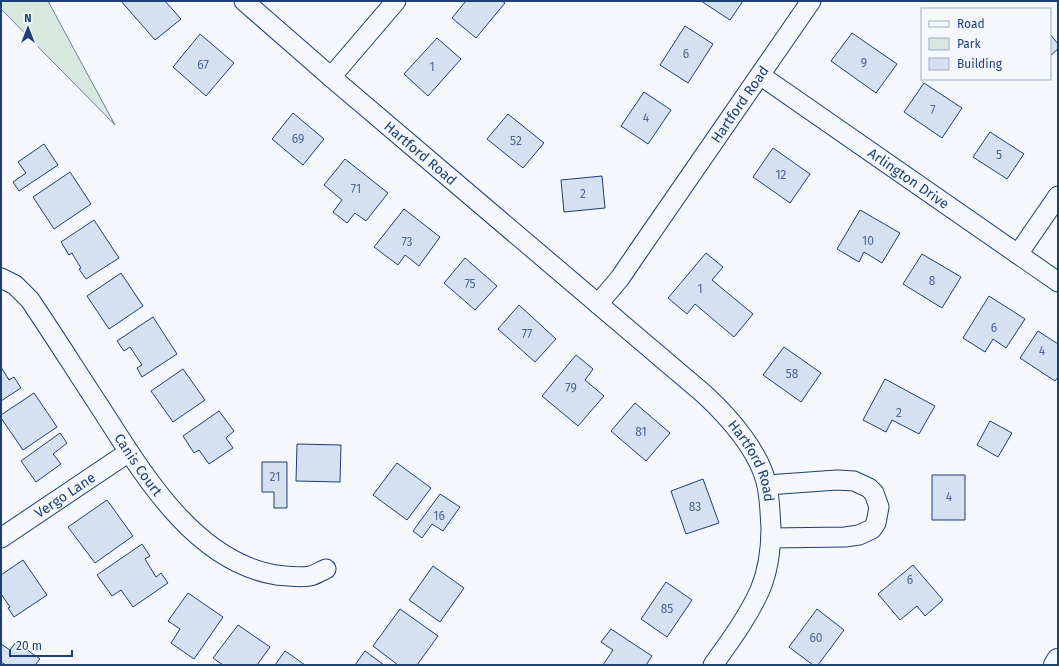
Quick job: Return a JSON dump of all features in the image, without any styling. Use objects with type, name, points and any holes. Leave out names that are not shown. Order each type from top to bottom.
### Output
[{"type":"street","name":"Hartford Road","points":[[244,1],[331,77],[704,394],[722,411],[738,430],[760,465],[767,485],[771,538],[768,565],[760,590],[742,622],[713,665]]},
{"type":"street","points":[[331,77],[396,1]]},
{"type":"street","name":"Hartford Road","points":[[598,304],[633,259],[811,1]]},
{"type":"street","name":"Arlington Drive","points":[[760,74],[1058,282]]},
{"type":"street","points":[[1018,254],[1058,196]]},
{"type":"street","name":"Canis Court","points":[[1,278],[15,285],[30,300],[129,452],[170,507],[191,529],[210,546],[234,561],[263,572],[288,577],[309,576],[326,569]]},
{"type":"street","name":"Vergo Lane","points":[[1,538],[129,452]]},
{"type":"street","points":[[767,485],[837,480],[854,481],[869,488],[874,493],[879,507],[876,523],[872,529],[859,535],[845,537],[771,538]]},
{"type":"street","points":[[1054,665],[1058,660]]},
{"type":"green space","points":[[1,1],[48,1],[115,125],[1,9]]},
{"type":"building","points":[[121,1],[165,1],[181,19],[155,40]]},
{"type":"building","points":[[466,1],[502,1],[505,3],[476,38],[452,18]]},
{"type":"building","points":[[701,1],[743,1],[730,20]]},
{"type":"building","points":[[685,26],[713,44],[688,83],[660,65]]},
{"type":"building","points":[[852,33],[897,64],[876,93],[831,61]]},
{"type":"building","points":[[200,34],[234,63],[206,96],[173,67]]},
{"type":"building","points":[[1051,35],[1058,44],[1058,49],[1051,55]]},
{"type":"building","points":[[437,38],[461,59],[428,96],[404,74]]},
{"type":"building","points":[[924,83],[962,108],[942,138],[904,112]]},
{"type":"building","points":[[644,92],[671,110],[648,144],[621,126]]},
{"type":"building","points":[[293,113],[324,139],[303,165],[272,139]]},
{"type":"building","points":[[508,114],[544,143],[523,168],[487,139]]},
{"type":"building","points":[[990,132],[1024,154],[1007,179],[973,157]]},
{"type":"building","points":[[44,144],[58,165],[19,191],[13,182],[26,173],[18,162]]},
{"type":"building","points":[[773,148],[810,174],[790,203],[753,177]]},
{"type":"building","points":[[345,159],[388,193],[366,221],[355,213],[347,223],[333,212],[342,200],[324,185]]},
{"type":"building","points":[[70,172],[91,204],[54,229],[33,197]]},
{"type":"building","points":[[602,176],[605,208],[564,212],[561,180]]},
{"type":"building","points":[[404,209],[440,237],[419,266],[405,255],[398,265],[374,247]]},
{"type":"building","points":[[860,210],[900,233],[882,263],[864,252],[859,262],[837,249]]},
{"type":"building","points":[[94,220],[119,258],[86,279],[79,269],[81,268],[72,253],[69,255],[61,242]]},
{"type":"building","points":[[706,253],[723,267],[712,280],[753,314],[734,337],[695,304],[687,314],[668,298]]},
{"type":"building","points":[[922,254],[961,277],[942,308],[903,284]]},
{"type":"building","points":[[465,258],[497,286],[475,310],[444,283]]},
{"type":"building","points":[[121,273],[143,306],[109,329],[87,296]]},
{"type":"building","points":[[989,296],[1025,319],[1006,348],[993,339],[985,352],[963,338]]},
{"type":"building","points":[[519,305],[556,339],[535,362],[498,329]]},
{"type":"building","points":[[153,317],[177,354],[142,377],[137,368],[142,365],[130,347],[124,351],[117,341]]},
{"type":"building","points":[[1038,331],[1058,344],[1058,377],[1055,381],[1020,358]]},
{"type":"building","points":[[784,347],[821,373],[801,402],[763,375]]},
{"type":"building","points":[[576,355],[593,369],[585,380],[604,396],[578,426],[542,396]]},
{"type":"building","points":[[1,367],[9,380],[14,377],[21,388],[1,401]]},
{"type":"building","points":[[183,369],[205,400],[173,422],[151,391]]},
{"type":"building","points":[[885,379],[935,406],[919,434],[892,420],[886,432],[863,420]]},
{"type":"building","points":[[34,393],[57,427],[23,450],[1,418],[1,415]]},
{"type":"building","points":[[635,403],[670,433],[646,461],[611,431]]},
{"type":"building","points":[[219,411],[234,431],[226,438],[233,448],[209,464],[199,450],[194,453],[183,436]]},
{"type":"building","points":[[990,421],[1012,433],[998,457],[977,445]]},
{"type":"building","points":[[60,433],[67,443],[53,454],[61,464],[36,482],[21,461]]},
{"type":"building","points":[[297,444],[341,445],[340,482],[296,481]]},
{"type":"building","points":[[262,462],[287,462],[287,508],[274,508],[274,492],[262,492]]},
{"type":"building","points":[[397,463],[431,488],[407,520],[373,495]]},
{"type":"building","points":[[932,475],[965,475],[965,520],[932,520]]},
{"type":"building","points":[[703,479],[719,523],[686,534],[671,491]]},
{"type":"building","points":[[440,494],[460,507],[443,531],[432,524],[422,538],[413,531]]},
{"type":"building","points":[[107,500],[133,536],[95,563],[68,527]]},
{"type":"building","points":[[142,544],[150,556],[145,559],[156,577],[161,573],[168,583],[133,607],[121,590],[112,596],[97,575]]},
{"type":"building","points":[[23,560],[47,595],[14,617],[8,608],[10,607],[1,594],[1,575]]},
{"type":"building","points":[[913,565],[943,600],[925,616],[917,606],[900,620],[878,594]]},
{"type":"building","points":[[433,566],[464,588],[440,622],[409,600]]},
{"type":"building","points":[[666,582],[692,600],[667,637],[641,619]]},
{"type":"building","points":[[188,593],[223,617],[194,659],[171,643],[180,629],[168,621]]},
{"type":"building","points":[[400,609],[438,636],[417,665],[398,665],[373,646]]},
{"type":"building","points":[[817,609],[844,630],[818,665],[813,665],[789,647]]},
{"type":"building","points":[[238,625],[270,647],[257,665],[223,665],[213,658]]},
{"type":"building","points":[[611,629],[652,656],[646,665],[603,665],[613,650],[601,642]]},
{"type":"building","points":[[16,642],[40,659],[35,665],[6,665],[1,662],[1,644],[10,650]]},
{"type":"building","points":[[285,651],[291,655],[305,665],[275,665]]},
{"type":"building","points":[[365,651],[384,665],[355,665]]}]
